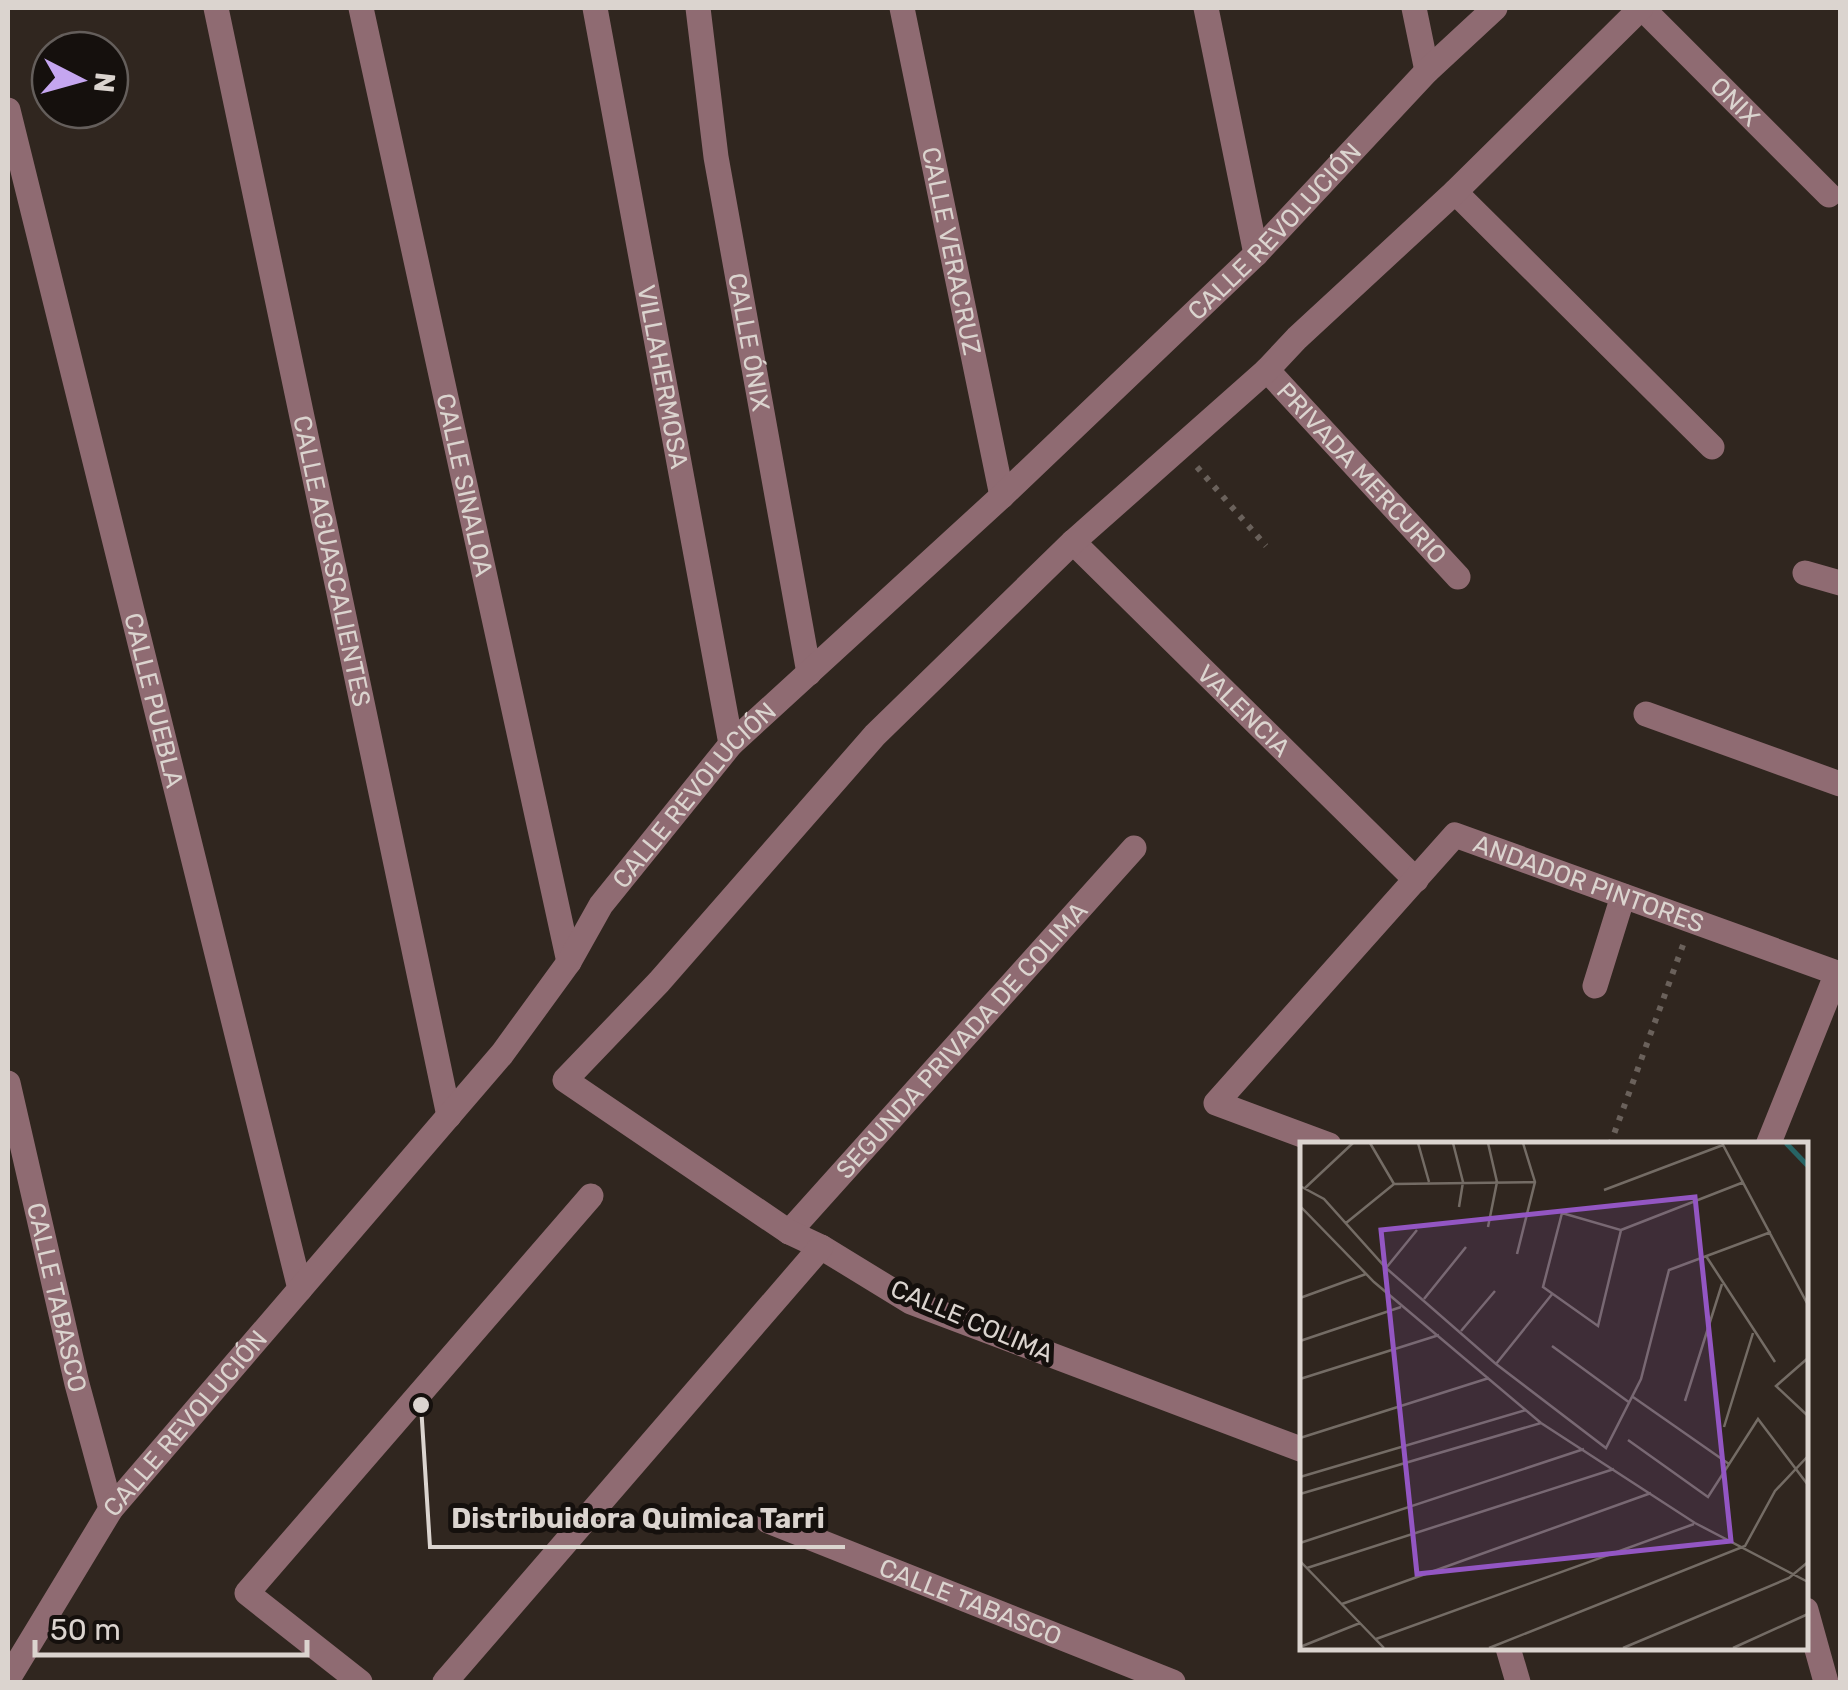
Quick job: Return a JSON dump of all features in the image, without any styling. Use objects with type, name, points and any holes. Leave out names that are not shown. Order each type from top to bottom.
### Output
[{"type":"street","name":"CALLE AGUASCALIENTES","points":[[216,8],[449,1116]]},
{"type":"street","name":"CALLE SINALOA","points":[[360,8],[569,962]]},
{"type":"street","name":"VILLAHERMOSA","points":[[596,8],[731,744]]},
{"type":"street","name":"CALLE ÓNIX","points":[[698,8],[716,157],[809,673]]},
{"type":"street","name":"CALLE VERACRUZ","points":[[902,8],[1002,496]]},
{"type":"street","points":[[1206,8],[1256,254]]},
{"type":"street","points":[[1414,8],[1428,71]]},
{"type":"street","name":"CALLE REVOLUCIÓN","points":[[8,1679],[111,1509],[502,1054],[569,962],[601,905],[731,744],[1002,496],[1256,254],[1428,71],[1496,8]]},
{"type":"street","points":[[1073,542],[1267,370],[1641,8]]},
{"type":"street","name":"ONIX","points":[[1641,8],[1829,195]]},
{"type":"street","name":"CALLE PUEBLA","points":[[8,110],[300,1289]]},
{"type":"street","points":[[1455,192],[1712,447]]},
{"type":"street","name":"PRIVADA MERCURIO","points":[[1267,370],[1458,577]]},
{"type":"street","name":"VALENCIA","points":[[1073,542],[1416,880]]},
{"type":"street","name":"CALLE COLIMA","points":[[1073,542],[876,735],[659,982],[565,1080],[789,1232],[911,1302],[1300,1449]]},
{"type":"street","points":[[1805,572],[1840,583]]},
{"type":"street","points":[[1646,714],[1840,784]]},
{"type":"street","name":"ANDADOR PINTORES","points":[[1321,1142],[1216,1104],[1456,834],[1837,973],[1769,1142]]},
{"type":"street","name":"SEGUNDA PRIVADA DE COLIMA","points":[[789,1232],[1134,848]]},
{"type":"street","points":[[1595,986],[1623,896]]},
{"type":"street","name":"CALLE TABASCO","points":[[8,1082],[77,1384],[111,1509]]},
{"type":"street","points":[[360,1682],[247,1593],[591,1196]]},
{"type":"street","points":[[445,1682],[821,1247]]},
{"type":"street","name":"CALLE TABASCO","points":[[768,1521],[1173,1682]]},
{"type":"street","points":[[1808,1617],[1826,1682]]},
{"type":"street","points":[[1509,1650],[1518,1682]]},
{"type":"path","points":[[1180,447],[1266,546]]},
{"type":"path","points":[[1611,1142],[1690,920]]},
{"type":"place","name":"Distribuidora Quimica Tarri","points":[[421,1405]]}]
